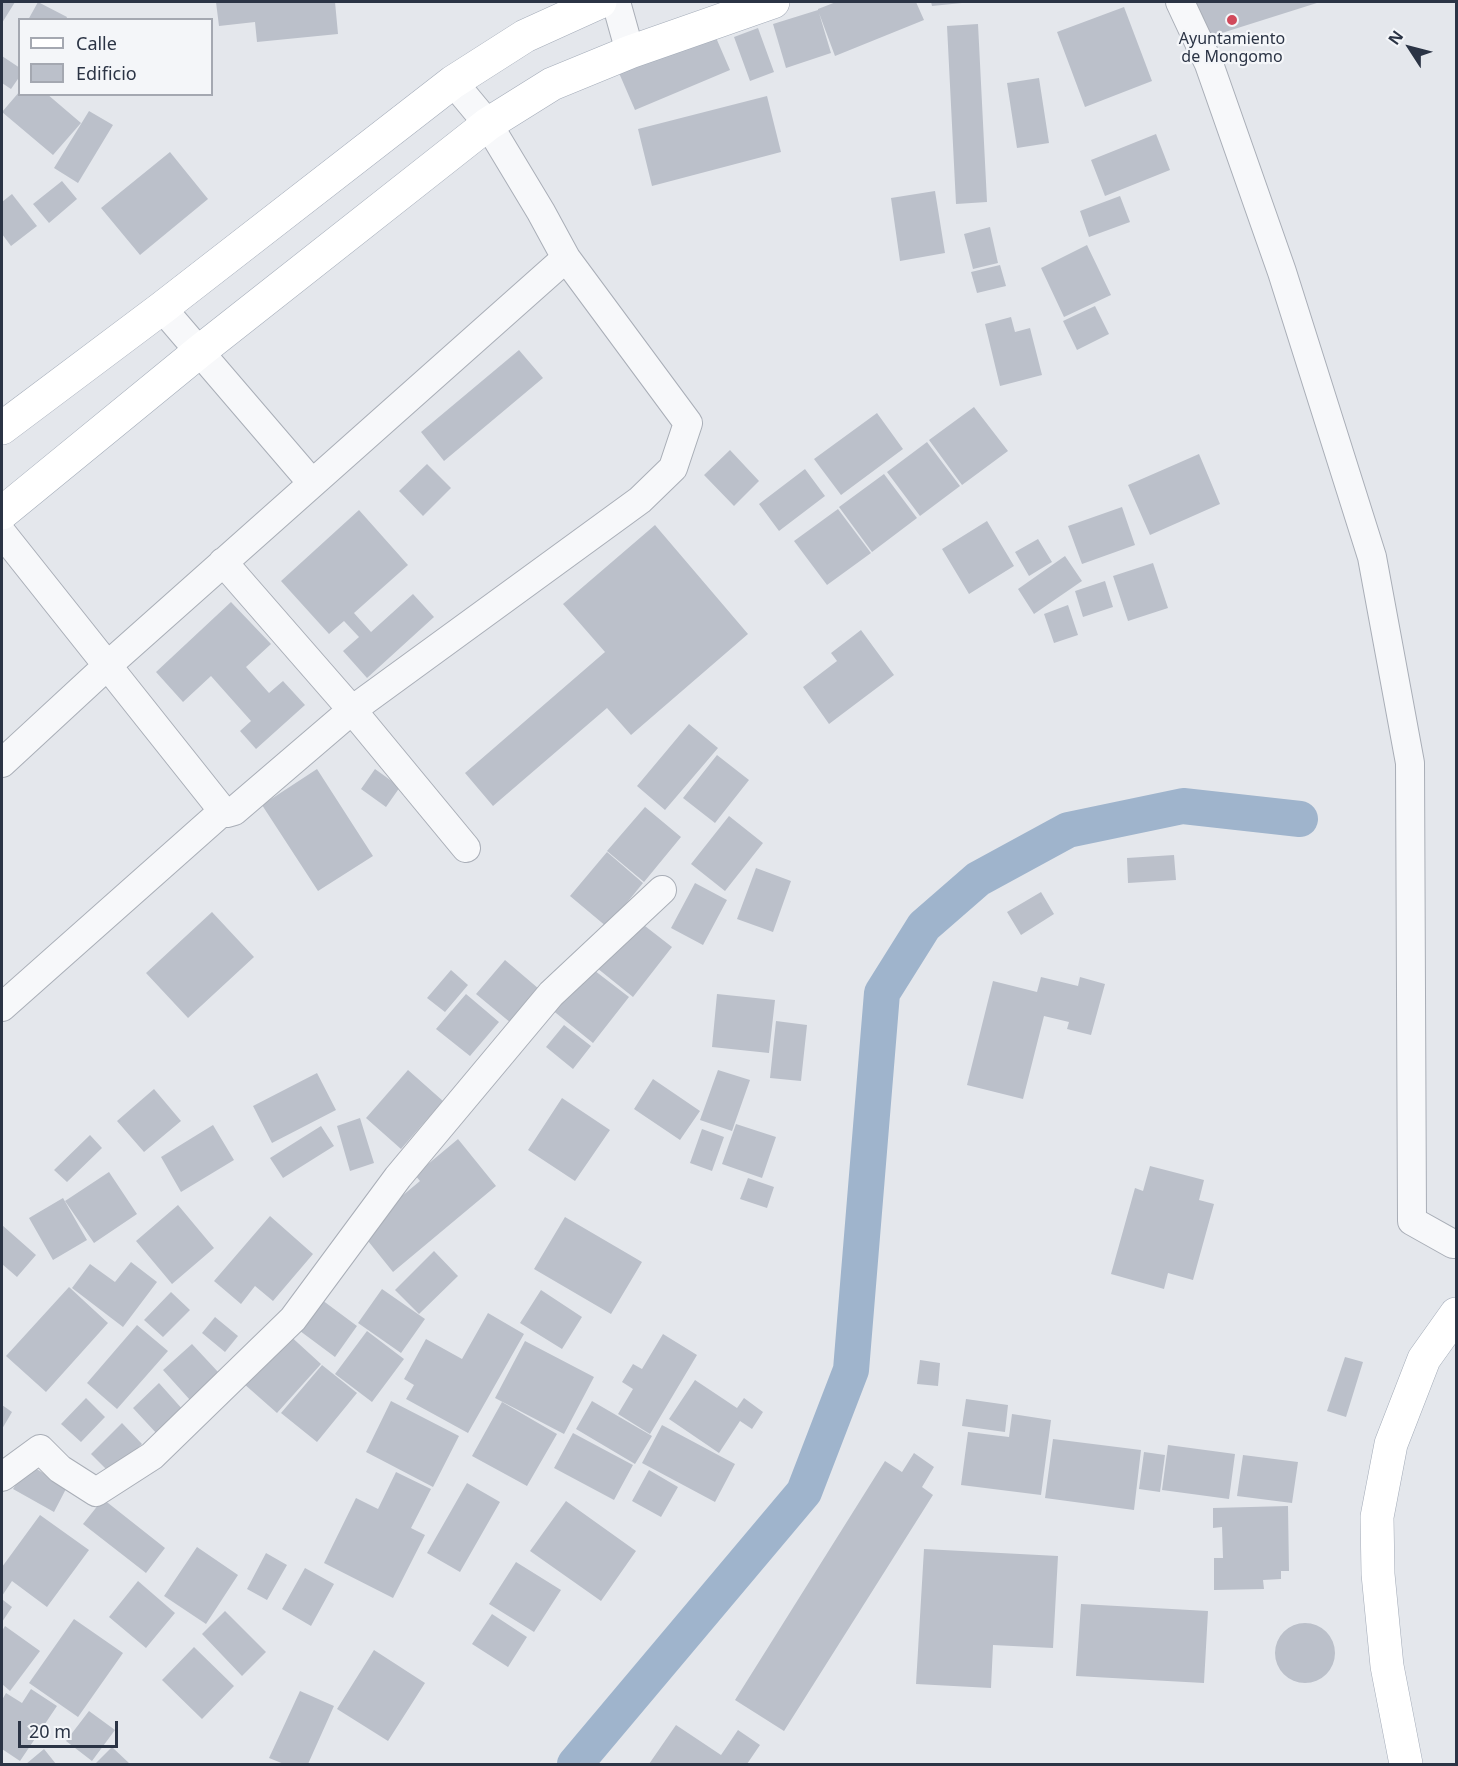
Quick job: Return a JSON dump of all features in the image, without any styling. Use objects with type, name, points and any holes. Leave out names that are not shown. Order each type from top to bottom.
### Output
[{"type":"main road","points":[[2,428],[162,308],[453,82],[525,36],[600,2]]},
{"type":"main road","points":[[2,513],[200,351],[488,124],[552,84],[630,52],[773,2]]},
{"type":"main road","points":[[1406,1764],[1387,1666],[1378,1574],[1377,1517],[1391,1444],[1425,1359],[1456,1314]]},
{"type":"street","points":[[616,2],[630,52]]},
{"type":"street","points":[[1180,2],[1209,64],[1278,261],[1372,556],[1410,763],[1412,1221],[1456,1244]]},
{"type":"street","points":[[2,533],[223,811],[227,813],[234,811],[352,710],[640,500],[673,468],[688,423],[566,258],[488,124],[453,82]]},
{"type":"street","points":[[2,763],[223,562],[566,258]]},
{"type":"street","points":[[162,308],[312,483]]},
{"type":"street","points":[[223,562],[352,710],[466,848]]},
{"type":"street","points":[[2,1006],[223,811]]},
{"type":"street","points":[[2,1477],[40,1449],[60,1469],[96,1492],[152,1456],[293,1319],[398,1177],[550,994],[662,890]]},
{"type":"building","points":[[2,2],[15,2],[2,23]]},
{"type":"building","points":[[38,2],[67,17],[67,18],[29,18]]},
{"type":"building","points":[[216,2],[335,2],[338,34],[257,42],[255,22],[219,26]]},
{"type":"building","points":[[836,2],[916,2],[924,20],[835,56],[819,13],[831,53],[786,68],[773,24]]},
{"type":"building","points":[[931,2],[962,2],[962,3],[932,6]]},
{"type":"building","name":"Ayuntamiento de Mongomo","points":[[1195,2],[1320,2],[1206,38]]},
{"type":"building","points":[[1124,7],[1152,81],[1085,107],[1057,32]]},
{"type":"building","points":[[978,24],[987,202],[956,204],[947,26]]},
{"type":"building","points":[[758,28],[774,72],[750,81],[734,37]]},
{"type":"building","points":[[714,33],[730,70],[635,110],[619,73]]},
{"type":"building","points":[[2,56],[18,67],[18,79],[11,89],[2,83]]},
{"type":"building","points":[[1039,78],[1049,143],[1017,148],[1007,83]]},
{"type":"building","points":[[18,93],[18,96],[49,96],[81,123],[53,155],[2,112]]},
{"type":"building","points":[[767,96],[781,152],[652,186],[638,129]]},
{"type":"building","points":[[89,111],[113,125],[78,183],[54,168]]},
{"type":"building","points":[[1156,134],[1170,170],[1105,196],[1091,160]]},
{"type":"building","points":[[170,152],[208,199],[140,255],[101,208]]},
{"type":"building","points":[[62,181],[77,199],[49,223],[33,204]]},
{"type":"building","points":[[935,191],[945,253],[900,261],[891,198]]},
{"type":"building","points":[[12,194],[37,226],[11,246],[2,234],[2,202]]},
{"type":"building","points":[[1120,196],[1130,222],[1089,237],[1080,211]]},
{"type":"building","points":[[990,227],[998,263],[973,269],[964,234]]},
{"type":"building","points":[[1087,245],[1111,295],[1064,317],[1041,268]]},
{"type":"building","points":[[1000,265],[1006,286],[977,293],[971,272]]},
{"type":"building","points":[[1095,306],[1109,334],[1077,350],[1063,321]]},
{"type":"building","points":[[1011,317],[1015,332],[1030,328],[1042,375],[1000,386],[985,324]]},
{"type":"building","points":[[519,350],[543,378],[444,461],[421,432]]},
{"type":"building","points":[[974,407],[1008,451],[962,485],[929,440]]},
{"type":"building","points":[[877,413],[903,449],[841,495],[814,459]]},
{"type":"building","points":[[927,442],[960,486],[920,516],[887,472]]},
{"type":"building","points":[[730,450],[759,481],[734,506],[704,475]]},
{"type":"building","points":[[1199,454],[1220,504],[1150,535],[1128,485]]},
{"type":"building","points":[[427,464],[451,488],[423,516],[399,491]]},
{"type":"building","points":[[805,469],[825,496],[779,531],[759,504]]},
{"type":"building","points":[[884,474],[917,518],[872,552],[839,507]]},
{"type":"building","points":[[1122,507],[1135,545],[1082,564],[1068,526]]},
{"type":"building","points":[[838,509],[871,553],[827,585],[794,541]]},
{"type":"building","points":[[359,510],[408,565],[354,613],[371,632],[413,594],[434,617],[367,678],[343,651],[359,637],[344,621],[329,634],[281,581]]},
{"type":"building","points":[[987,521],[1014,566],[969,594],[942,549]]},
{"type":"building","points":[[655,525],[748,634],[631,735],[607,708],[493,806],[465,773],[605,652],[563,604]]},
{"type":"building","points":[[1038,539],[1052,562],[1029,576],[1015,552]]},
{"type":"building","points":[[1065,556],[1082,581],[1034,614],[1018,589]]},
{"type":"building","points":[[1153,563],[1168,608],[1128,621],[1113,576]]},
{"type":"building","points":[[1105,581],[1113,607],[1083,617],[1075,591]]},
{"type":"building","points":[[231,602],[271,644],[246,667],[269,693],[283,681],[305,705],[256,749],[240,731],[251,721],[211,676],[183,702],[156,672]]},
{"type":"building","points":[[1068,605],[1078,635],[1054,643],[1044,614]]},
{"type":"building","points":[[861,630],[894,675],[829,724],[803,687],[837,661],[831,653]]},
{"type":"building","points":[[689,724],[718,748],[665,810],[637,786]]},
{"type":"building","points":[[717,755],[749,780],[715,823],[683,798]]},
{"type":"building","points":[[317,769],[373,856],[318,891],[262,805]]},
{"type":"building","points":[[375,769],[400,787],[386,807],[361,789]]},
{"type":"building","points":[[645,807],[681,837],[644,882],[607,851]]},
{"type":"building","points":[[729,816],[763,843],[725,891],[691,864]]},
{"type":"building","points":[[607,852],[643,883],[607,927],[570,896]]},
{"type":"building","points":[[1174,855],[1176,880],[1128,883],[1127,858]]},
{"type":"building","points":[[756,868],[791,881],[773,932],[737,919]]},
{"type":"building","points":[[695,883],[727,900],[703,945],[671,928]]},
{"type":"building","points":[[1041,892],[1054,914],[1021,935],[1007,912]]},
{"type":"building","points":[[212,912],[254,957],[188,1018],[146,973]]},
{"type":"building","points":[[636,919],[672,947],[633,997],[597,968]]},
{"type":"building","points":[[505,960],[539,989],[511,1023],[476,994]]},
{"type":"building","points":[[586,964],[629,997],[593,1043],[551,1009]]},
{"type":"building","points":[[451,970],[468,985],[445,1012],[427,998]]},
{"type":"building","points":[[1041,977],[1078,986],[1080,977],[1105,984],[1091,1035],[1067,1029],[1069,1022],[1044,1016],[1023,1099],[967,1085],[993,981],[1037,992]]},
{"type":"building","points":[[466,994],[499,1022],[470,1056],[436,1029]]},
{"type":"building","points":[[717,994],[775,1000],[769,1053],[712,1047]]},
{"type":"building","points":[[776,1021],[807,1025],[801,1081],[770,1078]]},
{"type":"building","points":[[564,1025],[591,1046],[573,1069],[546,1047]]},
{"type":"building","points":[[408,1070],[443,1101],[401,1149],[366,1118]]},
{"type":"building","points":[[718,1070],[750,1080],[732,1131],[700,1120]]},
{"type":"building","points":[[317,1073],[336,1110],[272,1143],[253,1106]]},
{"type":"building","points":[[653,1079],[700,1111],[680,1140],[634,1109]]},
{"type":"building","points":[[154,1089],[181,1121],[144,1152],[117,1121]]},
{"type":"building","points":[[562,1098],[610,1130],[575,1181],[528,1150]]},
{"type":"building","points":[[360,1118],[374,1163],[350,1171],[337,1126]]},
{"type":"building","points":[[736,1124],[776,1137],[762,1178],[722,1164]]},
{"type":"building","points":[[213,1125],[234,1160],[181,1192],[161,1157]]},
{"type":"building","points":[[321,1126],[334,1146],[283,1178],[270,1158]]},
{"type":"building","points":[[702,1129],[724,1137],[712,1171],[690,1163]]},
{"type":"building","points":[[90,1135],[102,1148],[67,1182],[54,1170]]},
{"type":"building","points":[[458,1139],[496,1186],[393,1272],[360,1231],[420,1181],[415,1175]]},
{"type":"building","points":[[1150,1166],[1204,1180],[1199,1200],[1214,1204],[1193,1280],[1168,1273],[1164,1289],[1111,1274],[1135,1188],[1143,1191]]},
{"type":"building","points":[[109,1172],[137,1214],[94,1243],[65,1201]]},
{"type":"building","points":[[748,1178],[774,1187],[767,1208],[740,1199]]},
{"type":"building","points":[[63,1198],[87,1240],[53,1260],[29,1218]]},
{"type":"building","points":[[178,1205],[214,1248],[172,1284],[136,1241]]},
{"type":"building","points":[[270,1216],[313,1254],[273,1301],[255,1286],[241,1304],[214,1281]]},
{"type":"building","points":[[565,1217],[642,1262],[611,1314],[534,1269]]},
{"type":"building","points":[[2,1225],[36,1255],[17,1277],[2,1264]]},
{"type":"building","points":[[434,1251],[458,1276],[419,1314],[395,1290]]},
{"type":"building","points":[[131,1262],[157,1282],[123,1327],[72,1288],[90,1264],[115,1282]]},
{"type":"building","points":[[69,1287],[108,1323],[46,1392],[6,1356]]},
{"type":"building","points":[[382,1289],[425,1319],[401,1353],[358,1323]]},
{"type":"building","points":[[541,1290],[582,1317],[562,1349],[520,1323]]},
{"type":"building","points":[[171,1292],[190,1310],[163,1337],[144,1320]]},
{"type":"building","points":[[318,1297],[357,1326],[335,1357],[296,1328]]},
{"type":"building","points":[[488,1313],[524,1334],[468,1433],[406,1399],[414,1385],[404,1379],[426,1339],[462,1359]]},
{"type":"building","points":[[215,1317],[238,1336],[225,1352],[202,1333]]},
{"type":"building","points":[[137,1325],[168,1351],[117,1409],[87,1383]]},
{"type":"building","points":[[367,1331],[404,1359],[372,1402],[335,1374]]},
{"type":"building","points":[[287,1333],[321,1364],[277,1413],[243,1383]]},
{"type":"building","points":[[663,1334],[697,1355],[650,1434],[618,1414],[633,1389],[622,1382],[633,1364],[642,1369]]},
{"type":"building","points":[[525,1341],[594,1377],[564,1434],[495,1398]]},
{"type":"building","points":[[192,1344],[219,1373],[190,1400],[163,1370]]},
{"type":"building","points":[[1345,1357],[1363,1362],[1346,1417],[1327,1411]]},
{"type":"building","points":[[920,1360],[940,1363],[938,1386],[917,1384]]},
{"type":"building","points":[[322,1365],[357,1393],[317,1442],[281,1413]]},
{"type":"building","points":[[695,1380],[737,1408],[744,1398],[763,1412],[752,1429],[740,1421],[719,1453],[669,1419]]},
{"type":"building","points":[[159,1383],[184,1411],[158,1435],[133,1408]]},
{"type":"building","points":[[86,1398],[105,1417],[81,1442],[61,1424]]},
{"type":"building","points":[[966,1399],[1008,1405],[1005,1432],[962,1426]]},
{"type":"building","points":[[391,1401],[459,1436],[433,1487],[366,1452]]},
{"type":"building","points":[[592,1401],[652,1436],[635,1464],[576,1429]]},
{"type":"building","points":[[502,1402],[557,1434],[527,1486],[472,1456]]},
{"type":"building","points":[[2,1405],[12,1412],[2,1429]]},
{"type":"building","points":[[1012,1414],[1051,1420],[1041,1495],[961,1485],[968,1432],[1009,1437]]},
{"type":"building","points":[[122,1423],[142,1444],[111,1474],[91,1454]]},
{"type":"building","points":[[662,1425],[735,1464],[715,1502],[642,1463]]},
{"type":"building","points":[[573,1433],[633,1465],[614,1500],[554,1468]]},
{"type":"building","points":[[1053,1439],[1141,1450],[1134,1510],[1045,1498]]},
{"type":"building","points":[[1168,1445],[1235,1454],[1229,1499],[1162,1490]]},
{"type":"building","points":[[1144,1452],[1165,1455],[1160,1492],[1139,1489]]},
{"type":"building","points":[[914,1453],[934,1467],[922,1487],[933,1495],[784,1731],[735,1700],[885,1461],[902,1472]]},
{"type":"building","points":[[1243,1455],[1298,1462],[1292,1503],[1237,1496]]},
{"type":"building","points":[[28,1464],[67,1487],[54,1512],[13,1489]]},
{"type":"building","points":[[649,1470],[678,1487],[661,1517],[632,1501]]},
{"type":"building","points":[[396,1472],[431,1489],[411,1528],[425,1535],[393,1598],[324,1563],[356,1498],[378,1509]]},
{"type":"building","points":[[467,1483],[500,1502],[460,1572],[427,1553]]},
{"type":"building","points":[[103,1499],[165,1548],[146,1573],[83,1524]]},
{"type":"building","points":[[566,1501],[636,1551],[601,1601],[530,1551]]},
{"type":"building","points":[[1288,1506],[1289,1571],[1281,1571],[1281,1579],[1263,1580],[1264,1589],[1214,1590],[1214,1558],[1223,1558],[1222,1527],[1213,1528],[1213,1508]]},
{"type":"building","points":[[40,1515],[89,1550],[47,1607],[12,1581],[2,1596],[2,1567]]},
{"type":"building","points":[[197,1547],[238,1575],[206,1624],[164,1596]]},
{"type":"building","points":[[924,1549],[1058,1556],[1053,1648],[993,1645],[991,1688],[916,1684]]},
{"type":"building","points":[[266,1553],[287,1565],[267,1600],[247,1589]]},
{"type":"building","points":[[516,1562],[561,1590],[534,1632],[489,1604]]},
{"type":"building","points":[[305,1568],[334,1584],[311,1626],[282,1609]]},
{"type":"building","points":[[138,1581],[175,1613],[146,1648],[109,1617]]},
{"type":"building","points":[[2,1601],[12,1607],[2,1622]]},
{"type":"building","points":[[1081,1604],[1208,1611],[1204,1683],[1076,1676]]},
{"type":"building","points":[[225,1611],[266,1652],[242,1676],[202,1634]]},
{"type":"building","points":[[492,1614],[527,1637],[508,1667],[472,1644]]},
{"type":"building","points":[[74,1619],[123,1653],[78,1717],[29,1683]]},
{"type":"building","points":[[1305,1623],[1322,1628],[1330,1636],[1335,1653],[1330,1670],[1322,1678],[1305,1683],[1288,1678],[1280,1670],[1275,1653],[1280,1636],[1288,1628]]},
{"type":"building","points":[[5,1626],[40,1651],[10,1691],[2,1684],[2,1631]]},
{"type":"building","points":[[194,1647],[234,1686],[202,1719],[162,1680]]},
{"type":"building","points":[[374,1650],[425,1683],[388,1741],[337,1709]]},
{"type":"building","points":[[31,1689],[57,1706],[20,1761],[2,1749],[2,1700],[6,1693],[22,1703]]},
{"type":"building","points":[[300,1691],[334,1706],[308,1764],[284,1764],[269,1758]]},
{"type":"building","points":[[89,1711],[115,1730],[92,1761],[66,1741]]},
{"type":"building","points":[[676,1725],[721,1755],[738,1730],[760,1745],[747,1764],[649,1764]]},
{"type":"building","points":[[112,1747],[130,1764],[95,1764]]},
{"type":"building","points":[[44,1749],[56,1764],[26,1764]]},
{"type":"waterway","points":[[575,1764],[804,1492],[851,1370],[882,993],[924,926],[978,879],[1068,830],[1183,806],[1300,819]]},
{"type":"place","name":"Ayuntamiento de Mongomo","points":[[1232,20]]}]
